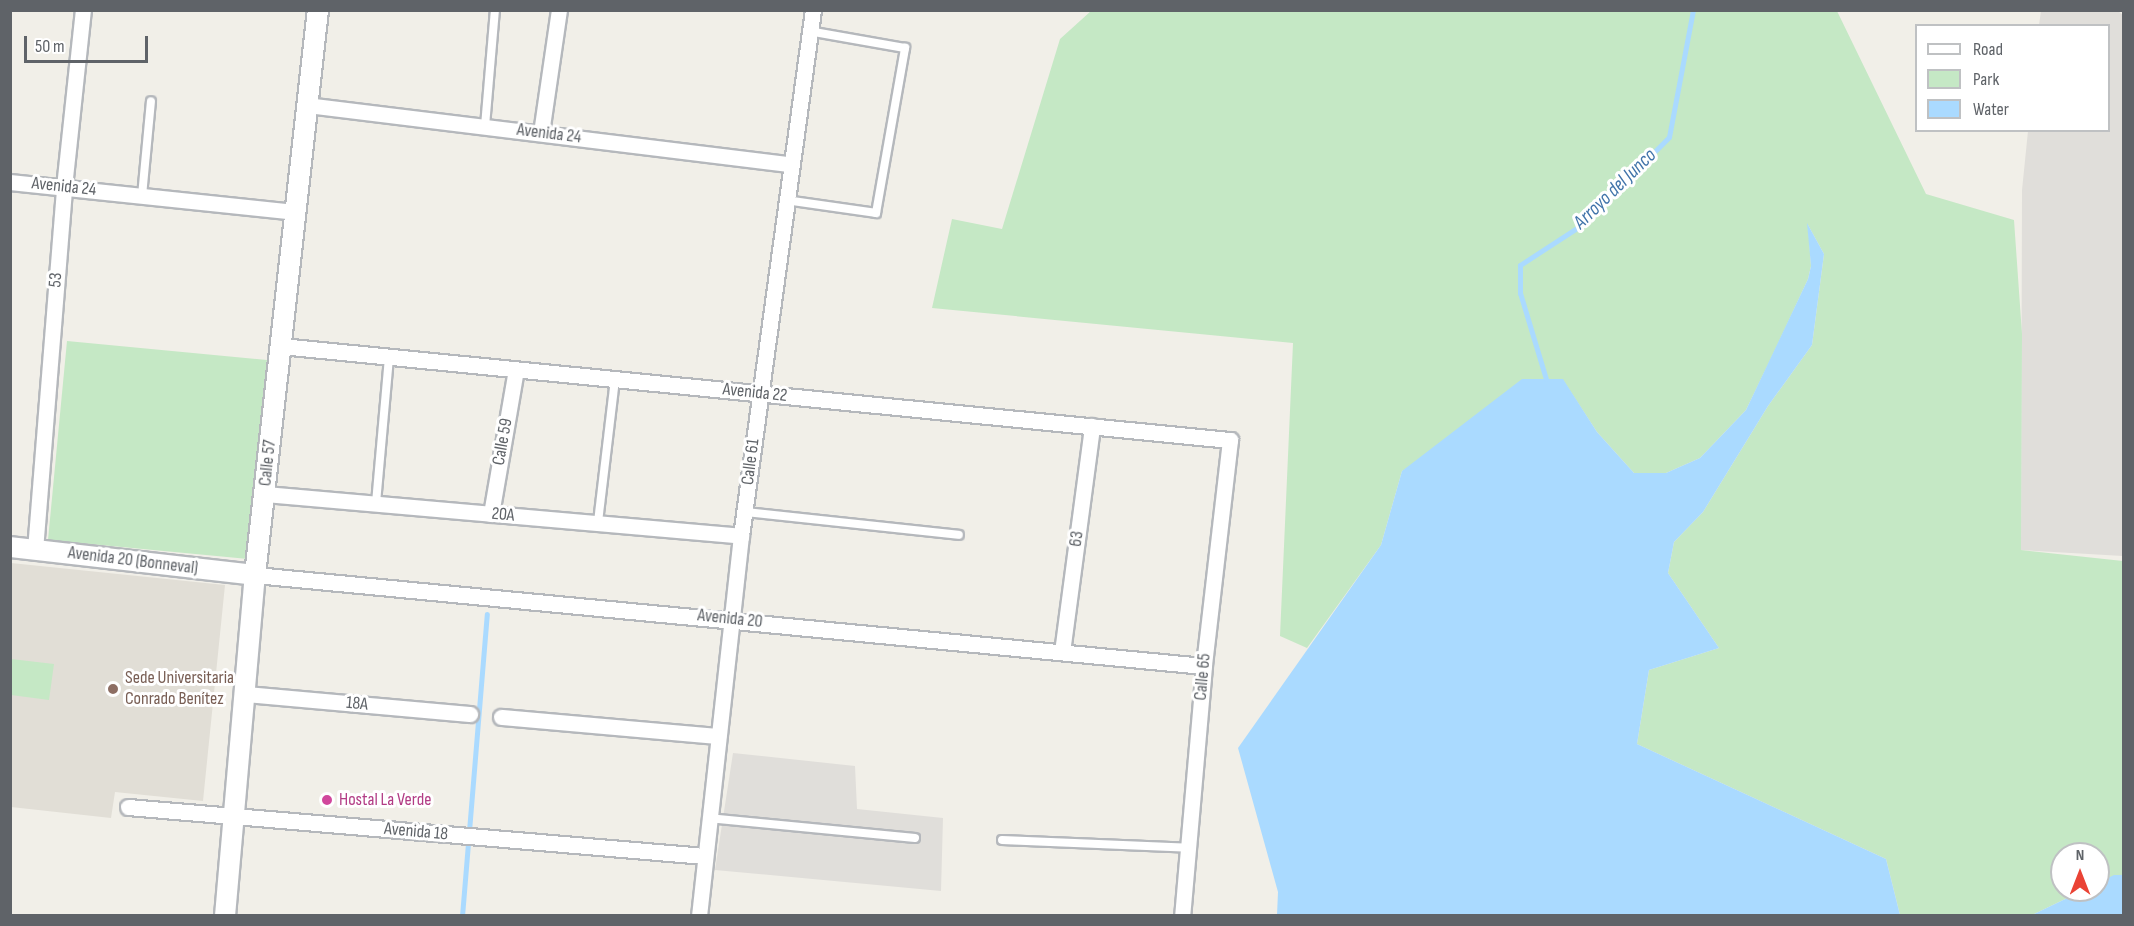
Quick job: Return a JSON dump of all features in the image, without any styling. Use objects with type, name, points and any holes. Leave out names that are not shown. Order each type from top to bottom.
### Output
[{"type":"street","name":"53","points":[[35,550],[64,187],[83,10]]},
{"type":"street","name":"Calle 57","points":[[225,915],[255,575],[318,10]]},
{"type":"street","points":[[541,133],[560,10]]},
{"type":"street","name":"Calle 61","points":[[699,915],[741,536],[813,10]]},
{"type":"street","name":"Avenida 24","points":[[308,105],[791,164]]},
{"type":"street","name":"Avenida 24","points":[[10,182],[296,212]]},
{"type":"street","name":"Avenida 22","points":[[281,346],[1230,440]]},
{"type":"street","name":"Calle 59","points":[[490,514],[516,370]]},
{"type":"street","name":"63","points":[[1062,652],[1092,426]]},
{"type":"street","name":"Calle 65","points":[[1182,915],[1204,666],[1230,440]]},
{"type":"street","name":"20A","points":[[264,494],[741,536]]},
{"type":"street","name":"Avenida 20 (Bonneval)","points":[[10,547],[255,575]]},
{"type":"street","name":"Avenida 20","points":[[255,575],[1204,666]]},
{"type":"street","name":"18A","points":[[244,694],[470,714]]},
{"type":"street","points":[[501,717],[718,736]]},
{"type":"street","name":"Avenida 18","points":[[128,807],[704,856]]},
{"type":"lane","points":[[485,126],[495,10]]},
{"type":"lane","points":[[786,200],[876,213],[905,48],[809,30]]},
{"type":"lane","points":[[142,196],[151,101]]},
{"type":"lane","points":[[376,503],[389,357]]},
{"type":"lane","points":[[598,522],[615,380]]},
{"type":"lane","points":[[746,512],[959,535]]},
{"type":"lane","points":[[708,818],[915,838]]},
{"type":"lane","points":[[1002,840],[1189,848]]},
{"type":"shaded area","points":[[2041,11],[2118,11],[2124,16],[2123,556],[2021,550],[2022,190],[2028,132],[2110,132],[2110,24],[2039,24]]},
{"type":"shaded area","name":"Sede Universitaria Conrado Benítez","points":[[11,563],[225,585],[203,801],[115,792],[111,818],[11,807]]},
{"type":"shaded area","points":[[733,753],[855,766],[857,809],[943,818],[941,891],[715,870]]},
{"type":"green space","points":[[1091,11],[1837,11],[1926,194],[2014,220],[2022,334],[2021,550],[2123,561],[2123,875],[2110,879],[2110,842],[2050,842],[2050,902],[2059,902],[2032,915],[1900,915],[1886,859],[1637,744],[1649,670],[1719,648],[1668,573],[1674,542],[1703,512],[1768,406],[1812,345],[1824,254],[1808,225],[1811,266],[1808,279],[1746,410],[1700,458],[1666,473],[1634,473],[1597,432],[1563,380],[1402,471],[1381,545],[1307,648],[1280,636],[1293,343],[932,308],[952,219],[1002,229],[1060,39]]},
{"type":"green space","points":[[67,341],[267,360],[248,559],[48,540]]},
{"type":"green space","points":[[11,659],[54,664],[49,700],[11,695]]},
{"type":"water","points":[[1807,223],[1824,254],[1812,345],[1768,406],[1703,512],[1674,542],[1668,573],[1719,648],[1649,670],[1637,744],[1886,859],[1900,915],[1277,915],[1278,892],[1238,748],[1381,545],[1402,471],[1522,379],[1563,379],[1597,432],[1634,473],[1666,473],[1700,458],[1746,410],[1808,279],[1811,266]]},
{"type":"water","points":[[2123,875],[2123,915],[2032,915],[2059,902],[2110,902],[2110,877]]},
{"type":"waterway","name":"Arroyo del Junco","points":[[1546,379],[1520,293],[1520,265],[1583,224],[1669,137],[1693,10]]},
{"type":"waterway","points":[[462,916],[487,614]]},
{"type":"place","name":"Sede Universitaria Conrado Benítez","points":[[113,689]]},
{"type":"place","name":"Hostal La Verde","points":[[327,800]]}]
